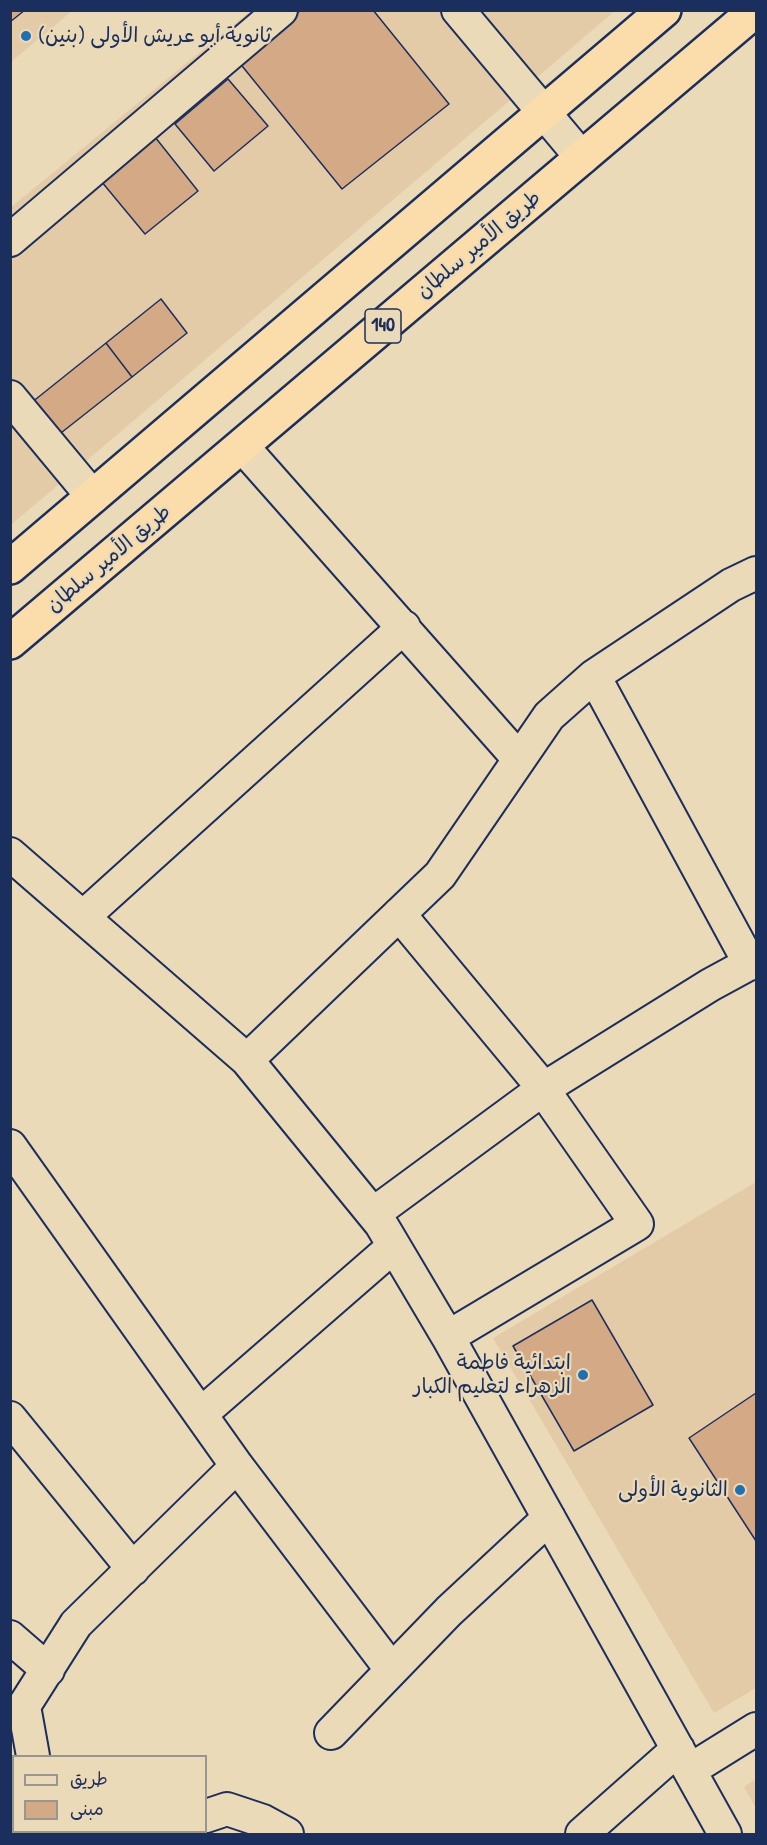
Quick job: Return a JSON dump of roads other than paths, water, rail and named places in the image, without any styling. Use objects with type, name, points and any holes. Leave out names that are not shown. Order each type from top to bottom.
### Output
[{"type":"highway","points":[[10,567],[664,10]]},
{"type":"highway","name":"طريق الأمير سلطان","points":[[10,642],[756,10]]},
{"type":"street","points":[[10,240],[281,10]]},
{"type":"street","points":[[458,10],[582,158]]},
{"type":"street","points":[[10,397],[93,497]]},
{"type":"street","points":[[242,446],[519,759]]},
{"type":"street","points":[[247,1060],[440,875],[549,716],[594,676],[731,585],[756,573]]},
{"type":"street","points":[[83,917],[404,627]]},
{"type":"street","points":[[373,1214],[543,1089],[710,985],[753,962],[594,676]]},
{"type":"street","points":[[10,854],[247,1060],[373,1214],[448,1337],[725,1834]]},
{"type":"street","points":[[399,914],[543,1089],[637,1224],[448,1337]]},
{"type":"street","points":[[17,1168],[201,1414],[237,1466],[391,1669]]},
{"type":"street","points":[[201,1414],[394,1246]]},
{"type":"street","points":[[10,1418],[133,1569]]},
{"type":"street","points":[[33,1755],[24,1706],[76,1624],[237,1466]]},
{"type":"street","points":[[331,1733],[391,1669],[549,1518]]},
{"type":"street","points":[[10,1637],[48,1670]]},
{"type":"street","points":[[582,1834],[684,1760],[756,1729]]},
{"type":"street","points":[[207,1816],[227,1809],[263,1821],[287,1834]]},
{"type":"place","name":"ثانوية أبو عريش الأولى (بنين)","points":[[26,36]]},
{"type":"place","name":"ابتدائية فاطمة الزهراء لتعليم الكبار","points":[[583,1375]]},
{"type":"place","name":"الثانوية الأولى","points":[[740,1490]]}]
